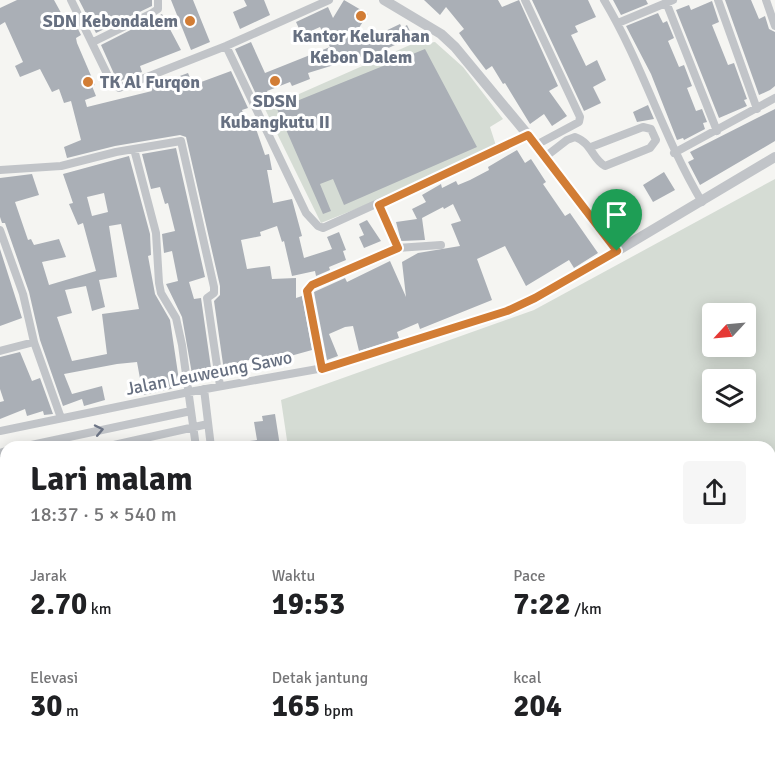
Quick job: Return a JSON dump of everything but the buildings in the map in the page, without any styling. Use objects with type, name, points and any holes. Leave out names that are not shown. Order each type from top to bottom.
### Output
[{"type":"street","points":[[71,0],[110,80],[119,88],[226,46],[329,0]]},
{"type":"street","points":[[93,42],[152,13],[159,7],[158,0]]},
{"type":"street","points":[[384,0],[441,34],[455,47],[536,145],[617,251],[775,157]]},
{"type":"street","points":[[525,0],[580,117],[579,122],[536,145]]},
{"type":"street","points":[[604,0],[641,67],[674,153],[702,202]]},
{"type":"street","points":[[718,0],[757,109]]},
{"type":"street","points":[[766,0],[775,26]]},
{"type":"street","points":[[618,23],[670,1],[717,131]]},
{"type":"street","points":[[226,46],[311,220],[323,228],[379,205],[528,135]]},
{"type":"street","points":[[674,153],[775,98]]},
{"type":"street","points":[[545,157],[573,137],[591,147],[598,160],[605,166],[650,148],[656,140],[651,129],[643,127],[591,147]]},
{"type":"street","points":[[0,170],[61,166],[134,149],[179,141],[183,143],[214,287],[214,293],[207,298],[220,386]]},
{"type":"street","points":[[134,149],[156,233],[161,293],[176,318],[195,441]]},
{"type":"street","points":[[379,205],[398,248]]},
{"type":"street","points":[[0,230],[23,294],[34,342],[61,418]]},
{"type":"street","points":[[322,369],[307,291],[312,285],[398,248],[441,244]]},
{"type":"street","name":"Jalan Leuweung Sawo","points":[[0,431],[204,389],[322,369],[507,311],[535,298],[617,251]]},
{"type":"street","points":[[0,351],[34,342]]},
{"type":"street","points":[[204,389],[210,441]]},
{"type":"street","points":[[55,441],[191,411]]},
{"type":"street","points":[[133,441],[208,424]]},
{"type":"shaded area","points":[[435,42],[463,67],[503,119],[490,127],[498,152],[321,223],[265,109],[410,45]]},
{"type":"shaded area","points":[[775,179],[775,441],[287,441],[281,400],[534,310]]},
{"type":"place","name":"Kantor Kelurahan Kebon Dalem","points":[[361,16]]},
{"type":"place","name":"SDN Kebondalem","points":[[190,21]]},
{"type":"place","name":"SDSN Kubangkutu II","points":[[275,81]]},
{"type":"place","name":"TK Al Furqon","points":[[88,82]]},
{"type":"route","points":[[528,135],[617,251],[535,298],[507,311],[322,369],[306,296],[307,291],[312,285],[398,248],[379,205],[528,135]]}]
